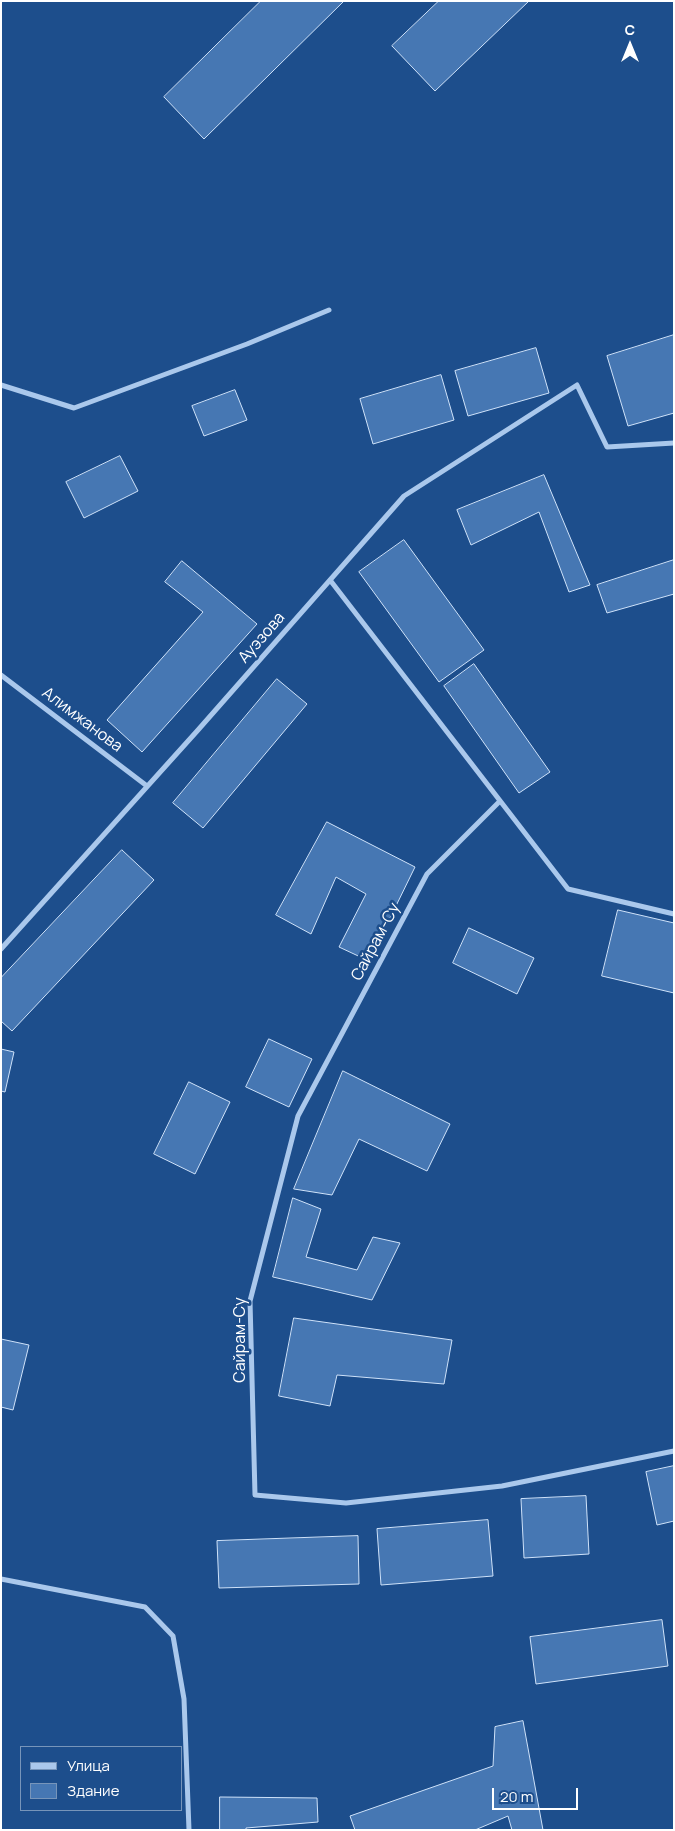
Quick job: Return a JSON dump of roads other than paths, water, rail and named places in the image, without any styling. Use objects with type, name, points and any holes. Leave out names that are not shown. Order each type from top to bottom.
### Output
[{"type":"street","points":[[1,385],[74,408],[247,344],[329,310]]},
{"type":"street","name":"Ауэзова","points":[[1,949],[404,496],[578,385],[607,447],[674,443]]},
{"type":"street","points":[[330,580],[568,889],[674,914]]},
{"type":"street","name":"Алимжанова","points":[[1,674],[147,786]]},
{"type":"street","name":"Сайрам-Су","points":[[500,801],[427,874],[298,1116],[250,1302],[256,1495],[346,1503],[356,1502],[502,1486],[674,1451]]},
{"type":"street","points":[[1,1579],[145,1606],[173,1636],[184,1699],[189,1830]]}]
